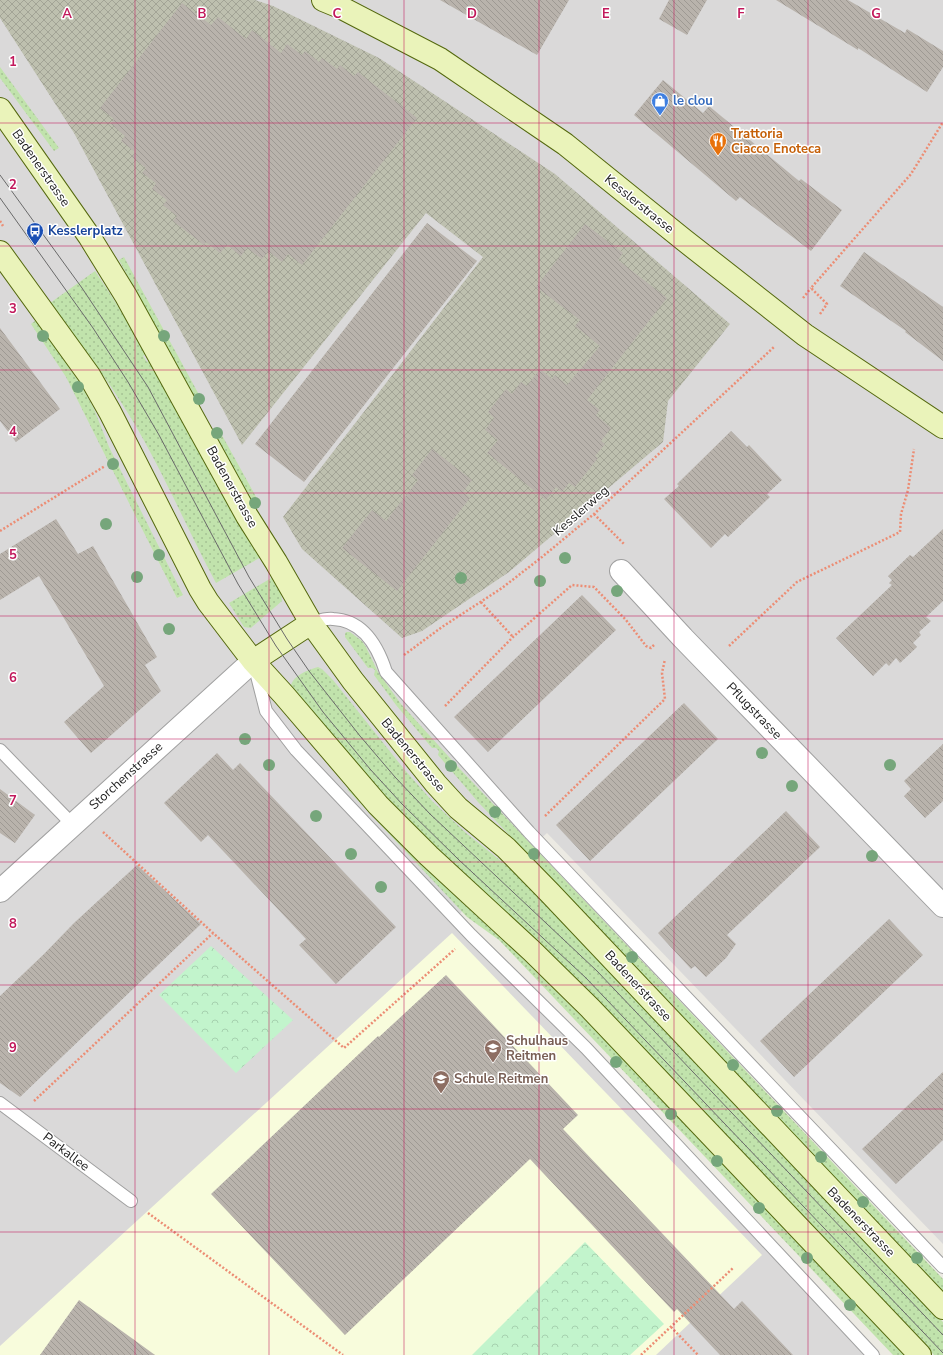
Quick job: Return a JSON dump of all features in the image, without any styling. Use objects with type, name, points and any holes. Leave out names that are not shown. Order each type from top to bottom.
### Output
[{"type":"main road","name":"Kesslerstrasse","points":[[323,0],[346,10],[440,59],[564,144],[805,335],[943,427]]},
{"type":"main road","name":"Badenerstrasse","points":[[0,109],[89,236],[126,296],[247,516],[311,622],[352,680],[436,784],[458,808],[506,848],[545,887],[943,1308]]},
{"type":"main road","points":[[0,252],[89,375],[110,412],[200,589],[208,602],[253,661],[284,694],[378,805],[428,856],[532,951],[590,1008],[920,1355]]},
{"type":"main road","points":[[253,661],[311,622]]},
{"type":"street","name":"Pflugstrasse","points":[[621,571],[683,638],[943,906]]},
{"type":"street","name":"Storchenstrasse","points":[[0,891],[253,661]]},
{"type":"lane","points":[[311,622],[332,618],[352,623],[363,631],[372,641],[386,672],[529,832],[943,1267]]},
{"type":"lane","points":[[253,661],[266,711],[296,750],[471,935],[586,1048],[873,1355]]},
{"type":"lane","points":[[0,750],[78,819]]},
{"type":"lane","name":"Parkallee","points":[[0,1103],[132,1201]]},
{"type":"path","points":[[803,298],[911,174],[943,122]]},
{"type":"path","points":[[811,288],[827,304],[818,316]]},
{"type":"path","name":"Kesslerweg","points":[[386,672],[406,654],[502,588],[594,514],[774,347]]},
{"type":"path","points":[[709,665],[796,582],[900,532],[901,514],[908,490],[914,449]]},
{"type":"path","points":[[0,531],[105,466]]},
{"type":"path","points":[[594,514],[634,554],[621,571]]},
{"type":"path","points":[[430,722],[514,637],[572,585]]},
{"type":"path","points":[[481,601],[514,637]]},
{"type":"path","points":[[529,832],[665,699],[662,673],[664,659],[683,638]]},
{"type":"path","points":[[78,819],[213,933],[344,1048],[471,935]]},
{"type":"path","points":[[18,1116],[213,933]]},
{"type":"path","points":[[132,1201],[344,1355]]},
{"type":"path","points":[[641,1355],[733,1268]]},
{"type":"path","points":[[671,1327],[698,1355]]},
{"type":"shaded area","points":[[0,0],[943,0],[943,1244],[547,833],[452,921],[881,1355],[0,1355]]},
{"type":"shaded area","points":[[0,0],[255,0],[273,6],[379,58],[555,174],[730,324],[668,401],[663,442],[509,572],[422,631],[402,638],[302,549],[283,517],[483,257],[426,213],[242,445],[74,133],[0,18]]},
{"type":"shaded area","name":"Schule Reitmen","points":[[452,933],[762,1255],[656,1355],[0,1355],[0,1346]]},
{"type":"green space","points":[[0,67],[59,148],[54,151],[0,78]]},
{"type":"green space","points":[[124,257],[203,402],[198,404],[119,260]]},
{"type":"green space","points":[[95,271],[134,333],[146,354],[143,356],[147,362],[149,361],[214,479],[261,557],[216,583],[143,438],[122,403],[50,303]]},
{"type":"green space","points":[[36,320],[80,383],[94,409],[109,447],[183,595],[177,598],[66,377],[31,324]]},
{"type":"green space","points":[[218,428],[260,504],[254,507],[212,431]]},
{"type":"green space","points":[[273,577],[281,594],[282,601],[251,628],[244,627],[229,603]]},
{"type":"green space","points":[[346,632],[350,632],[362,641],[378,672],[401,704],[459,768],[943,1279],[943,1292],[478,802],[438,755],[439,751],[436,748],[432,748],[396,705],[374,675],[375,670],[368,668],[345,637]]},
{"type":"green space","points":[[318,667],[333,680],[404,769],[433,802],[466,833],[511,869],[573,932],[943,1322],[943,1355],[934,1355],[810,1225],[513,920],[400,813],[357,767],[291,686],[292,682],[298,676],[306,671]]},
{"type":"green space","points":[[347,789],[349,789],[428,871],[520,956],[622,1056],[905,1355],[893,1355],[499,940],[467,917]]},
{"type":"green space","points":[[211,946],[293,1020],[236,1073],[159,995]]},
{"type":"green space","points":[[585,1242],[664,1324],[630,1355],[472,1355]]},
{"type":"building","points":[[440,0],[569,0],[537,55]]},
{"type":"building","points":[[669,0],[707,0],[687,35],[659,19]]},
{"type":"building","points":[[776,0],[848,0],[905,33],[907,29],[943,51],[943,67],[927,92],[858,48],[858,50]]},
{"type":"building","points":[[182,3],[211,25],[218,17],[246,39],[252,30],[281,53],[287,44],[302,55],[305,51],[319,62],[322,58],[337,69],[340,65],[354,76],[358,72],[417,118],[302,265],[288,254],[282,262],[268,251],[262,259],[247,248],[241,256],[227,245],[220,253],[206,242],[204,245],[173,221],[177,216],[163,205],[167,200],[152,189],[156,183],[142,173],[146,168],[132,157],[135,152],[121,141],[125,136],[111,124],[114,119],[100,108]]},
{"type":"building","points":[[663,80],[703,113],[709,106],[799,181],[801,179],[842,210],[811,251],[740,197],[736,201],[634,115]]},
{"type":"building","points":[[427,223],[477,261],[304,482],[255,444]]},
{"type":"building","points":[[585,224],[623,253],[618,260],[667,298],[587,400],[600,410],[596,415],[611,428],[601,441],[605,444],[595,456],[598,458],[575,487],[569,483],[562,492],[556,487],[546,500],[487,453],[498,440],[485,430],[494,418],[488,412],[506,389],[512,394],[521,382],[527,386],[540,369],[552,379],[555,375],[567,385],[600,346],[575,326],[580,320],[536,287]]},
{"type":"building","points":[[864,252],[943,307],[943,361],[905,332],[906,331],[840,286]]},
{"type":"building","points":[[0,328],[60,409],[16,442],[0,421]]},
{"type":"building","points":[[731,431],[747,447],[749,445],[782,480],[767,494],[770,497],[728,537],[725,534],[711,548],[664,499],[679,486],[677,484]]},
{"type":"building","points":[[432,449],[472,480],[463,492],[470,498],[397,591],[342,548],[372,510],[386,521],[418,480],[412,475]]},
{"type":"building","points":[[56,519],[78,554],[93,546],[157,657],[145,665],[161,691],[91,753],[64,722],[104,686],[39,576],[0,600],[0,554]]},
{"type":"building","points":[[943,529],[943,601],[926,617],[931,621],[919,632],[921,635],[913,643],[917,647],[900,663],[896,658],[889,666],[886,663],[873,676],[836,638],[892,585],[889,583],[892,580],[888,576],[910,555],[913,557]]},
{"type":"building","points":[[582,595],[616,630],[488,752],[454,717]]},
{"type":"building","points":[[684,703],[718,739],[590,861],[556,825]]},
{"type":"building","points":[[943,744],[943,801],[925,818],[904,796],[911,789],[904,781]]},
{"type":"building","points":[[217,753],[233,770],[240,763],[396,927],[336,984],[299,945],[306,939],[208,835],[201,842],[164,803]]},
{"type":"building","points":[[0,789],[35,815],[15,843],[0,833]]},
{"type":"building","points":[[786,811],[820,847],[727,935],[736,944],[726,958],[706,977],[695,966],[691,969],[658,933]]},
{"type":"building","points":[[137,865],[201,924],[20,1097],[0,1083],[0,996],[74,923]]},
{"type":"building","points":[[889,919],[923,955],[794,1077],[760,1041]]},
{"type":"building","points":[[446,975],[578,1115],[563,1129],[734,1309],[742,1301],[793,1355],[720,1355],[677,1309],[674,1312],[530,1159],[345,1335],[211,1194],[378,1036],[379,1037]]},
{"type":"building","points":[[943,1072],[943,1140],[896,1184],[862,1149]]},
{"type":"building","points":[[79,1300],[155,1355],[40,1355]]},
{"type":"tram line","points":[[0,175],[82,288],[148,387],[249,577],[287,639],[309,671],[360,736],[395,777],[430,814],[597,971],[943,1335]]},
{"type":"tram line","points":[[0,198],[93,328],[128,382],[159,435],[238,584],[276,646],[323,712],[370,769],[402,804],[459,860],[586,978],[943,1353]]},
{"type":"place","name":"le clou","points":[[660,116]]},
{"type":"place","name":"Trattoria Ciacco Enoteca","points":[[718,156]]},
{"type":"place","name":"Kesslerplatz","points":[[35,246]]},
{"type":"place","name":"Schulhaus Reitmen","points":[[493,1063]]},
{"type":"place","name":"Schule Reitmen","points":[[441,1094]]}]
